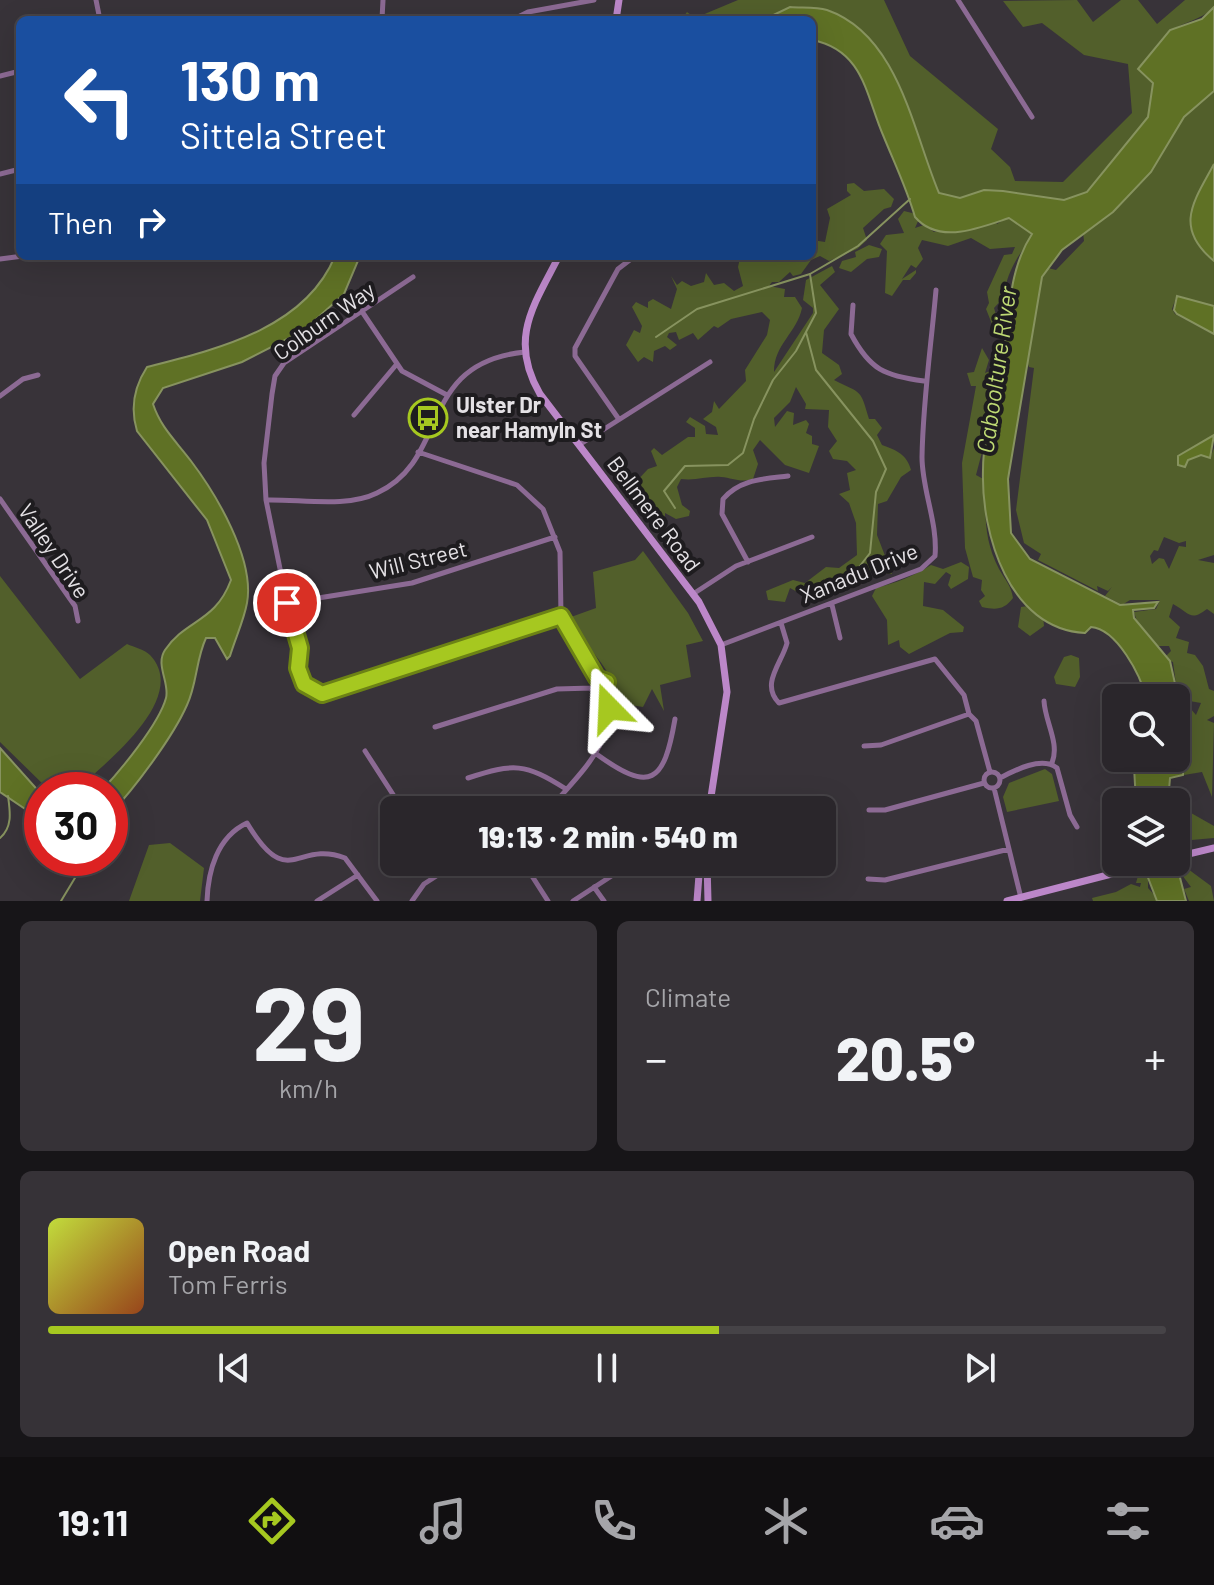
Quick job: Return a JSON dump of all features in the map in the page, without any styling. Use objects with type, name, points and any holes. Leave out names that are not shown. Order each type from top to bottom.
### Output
[{"type":"main road","name":"Bellmere Road","points":[[557,260],[531,307],[525,352],[534,384],[693,594],[721,645],[727,692],[711,796]]},
{"type":"main road","points":[[1190,854],[1214,848]]},
{"type":"main road","points":[[697,901],[699,876]]},
{"type":"main road","points":[[707,876],[708,901]]},
{"type":"main road","points":[[1007,901],[1105,876]]},
{"type":"street","points":[[520,16],[594,0]]},
{"type":"street","points":[[958,0],[1032,117]]},
{"type":"street","points":[[618,418],[575,356],[575,348],[618,269],[630,260]]},
{"type":"street","name":"Colburn Way","points":[[413,277],[284,363],[275,376],[264,463],[266,500],[287,603],[300,648],[298,668],[304,684],[322,694],[561,616]]},
{"type":"street","name":"Xanadu Drive","points":[[721,645],[921,569],[935,556],[922,459],[926,402],[924,381],[930,357],[936,290]]},
{"type":"street","points":[[853,305],[851,334],[877,369],[888,376],[924,381]]},
{"type":"street","points":[[363,313],[396,365],[447,395]]},
{"type":"street","points":[[266,500],[357,499],[376,494],[396,481],[418,452],[447,395],[478,363],[525,352]]},
{"type":"street","points":[[579,445],[710,362]]},
{"type":"street","points":[[354,415],[396,365]]},
{"type":"street","points":[[0,396],[23,379],[38,375]]},
{"type":"street","points":[[418,452],[517,485],[543,509],[555,537],[560,552],[561,616],[597,678],[607,682],[604,692],[609,724],[595,753],[560,796]]},
{"type":"street","points":[[748,562],[722,514],[723,499],[735,488],[755,480],[788,476]]},
{"type":"street","name":"Valley Drive","points":[[0,499],[75,606],[78,621]]},
{"type":"street","name":"Will Street","points":[[287,603],[412,583],[555,537]]},
{"type":"street","points":[[693,594],[722,573],[812,537]]},
{"type":"street","points":[[832,605],[840,638]]},
{"type":"street","points":[[781,623],[787,643],[774,671],[773,695],[782,704],[811,691],[837,689],[935,659],[964,695],[969,714],[976,721],[990,772],[1000,778]]},
{"type":"street","points":[[592,688],[597,678]]},
{"type":"street","points":[[592,688],[596,693],[604,692]]},
{"type":"street","points":[[435,727],[557,689],[592,688]]},
{"type":"street","points":[[1044,701],[1045,717],[1056,749],[1052,763]]},
{"type":"street","points":[[864,746],[881,745],[969,714]]},
{"type":"street","points":[[595,753],[621,772],[636,777],[650,776],[668,760],[675,719]]},
{"type":"street","points":[[365,751],[394,796]]},
{"type":"street","points":[[1021,898],[994,788],[1000,778],[1041,763],[1052,763],[1057,768],[1070,815],[1077,827]]},
{"type":"street","points":[[468,778],[503,767],[520,766],[536,771],[566,789]]},
{"type":"street","points":[[984,783],[990,772]]},
{"type":"street","points":[[869,810],[885,810],[984,783],[994,788]]},
{"type":"street","points":[[207,901],[215,858],[232,832],[247,823],[260,845],[280,860],[289,862],[336,855],[345,858],[377,901]]},
{"type":"street","points":[[868,879],[885,880],[1009,849]]},
{"type":"street","points":[[317,901],[358,875]]},
{"type":"street","points":[[412,901],[424,884],[436,876]]},
{"type":"street","points":[[532,876],[548,901]]},
{"type":"street","points":[[573,901],[611,876]]},
{"type":"street","points":[[594,887],[604,901]]},
{"type":"shaded area","points":[[738,0],[884,0],[910,56],[998,129],[991,149],[1010,167],[1015,181],[1063,182],[1132,113],[1128,64],[1084,55],[1042,23],[1023,27],[1003,1],[1077,0],[1093,22],[1121,0],[1138,0],[1157,24],[1185,0],[1214,0],[1214,7],[1203,15],[1170,31],[1140,66],[1138,69],[1153,83],[1148,117],[1087,192],[1064,200],[1003,191],[984,190],[960,198],[939,193],[906,104],[848,21],[825,9],[790,7],[771,16],[700,16]]},
{"type":"shaded area","name":"Caboolture River","points":[[790,7],[827,10],[851,23],[871,41],[900,88],[939,193],[960,198],[984,190],[1003,191],[1064,200],[1087,192],[1148,117],[1153,83],[1138,69],[1170,30],[1202,19],[1214,7],[1214,91],[1184,117],[1151,172],[1113,212],[1062,250],[1042,277],[1008,479],[1011,533],[1030,559],[1120,605],[1158,602],[1154,608],[1133,610],[1134,618],[1170,661],[1175,684],[1141,684],[1126,655],[1110,636],[1091,627],[1085,633],[1059,627],[1037,615],[1019,597],[1005,574],[987,522],[983,470],[985,443],[1002,362],[1014,280],[1032,234],[1009,218],[960,232],[947,232],[925,225],[915,217],[861,77],[843,54],[816,41],[816,16],[771,16]]},
{"type":"shaded area","points":[[1214,88],[1214,308],[1177,295],[1172,309],[1175,314],[1214,335],[1214,435],[1178,456],[1178,465],[1201,454],[1210,458],[1214,448],[1214,555],[1198,560],[1214,563],[1214,614],[1207,609],[1193,616],[1173,604],[1169,617],[1180,627],[1176,638],[1189,642],[1187,653],[1195,655],[1203,666],[1209,689],[1214,691],[1214,716],[1207,720],[1214,723],[1212,797],[1202,772],[1184,775],[1183,772],[1190,772],[1190,708],[1196,715],[1201,703],[1190,701],[1190,684],[1176,684],[1173,662],[1163,659],[1171,651],[1169,646],[1153,646],[1140,631],[1134,612],[1156,609],[1160,600],[1130,600],[1122,605],[1105,596],[1112,587],[1108,591],[1097,586],[1098,591],[1038,560],[1041,554],[1024,543],[1016,510],[1034,368],[1029,367],[1026,359],[1036,284],[1044,267],[1056,270],[1084,241],[1083,232],[1176,119]],"holes":[[[1164,537],[1179,543],[1186,541],[1186,547],[1179,546],[1169,569],[1164,559],[1159,558],[1152,564],[1150,556],[1154,550],[1158,551]]]},
{"type":"shaded area","points":[[1214,164],[1214,261],[1194,237],[1191,214]]},
{"type":"shaded area","points":[[854,183],[864,191],[884,189],[894,199],[891,207],[884,209],[863,228],[867,240],[857,249],[829,261],[820,256],[816,258],[816,241],[825,242],[830,218],[827,209],[851,195],[847,184]]},
{"type":"shaded area","points":[[904,211],[916,214],[919,219],[915,228],[924,225],[934,232],[994,219],[997,224],[1010,216],[1036,233],[1015,262],[1004,297],[994,308],[999,325],[992,324],[986,309],[989,303],[987,292],[1004,255],[1012,254],[1015,247],[990,249],[971,238],[948,246],[922,240],[918,248],[923,259],[916,268],[911,265],[902,279],[916,270],[916,273],[910,280],[903,280],[892,296],[885,293],[887,251],[880,244],[886,235],[904,233],[898,219]]},
{"type":"shaded area","points":[[869,245],[882,249],[879,257],[867,259],[851,272],[839,268],[842,261],[856,257],[855,252]]},
{"type":"shaded area","points":[[333,260],[358,260],[344,294],[303,331],[242,362],[163,388],[153,404],[165,427],[211,491],[231,528],[245,567],[247,603],[227,659],[215,638],[206,638],[181,718],[128,793],[128,772],[117,772],[162,709],[167,692],[162,656],[173,640],[217,605],[231,580],[207,520],[137,431],[134,398],[139,382],[147,367],[202,352],[256,332],[303,302],[321,281]]},
{"type":"shaded area","points":[[740,260],[811,260],[801,274],[793,276],[790,272],[769,286],[785,289],[784,297],[795,297],[802,308],[796,325],[778,354],[774,372],[813,313],[813,308],[803,300],[806,280],[832,266],[835,272],[820,285],[839,309],[824,330],[822,353],[839,365],[842,374],[834,380],[859,393],[869,419],[875,419],[882,428],[877,435],[882,445],[901,454],[911,470],[901,477],[887,501],[878,504],[877,535],[892,574],[870,571],[863,579],[801,594],[790,588],[785,602],[768,600],[766,591],[793,580],[805,583],[826,567],[839,568],[857,555],[856,523],[849,503],[839,494],[850,490],[847,473],[856,470],[847,461],[833,459],[829,451],[837,441],[828,427],[829,410],[805,409],[806,404],[796,387],[790,402],[774,418],[775,427],[787,411],[794,413],[793,425],[806,420],[809,424],[806,433],[812,436],[812,444],[819,446],[809,473],[785,465],[760,440],[753,450],[758,464],[753,479],[681,479],[677,487],[682,505],[690,511],[689,516],[676,519],[665,513],[665,522],[655,523],[641,509],[633,485],[648,469],[657,466],[651,451],[654,448],[662,455],[688,437],[695,437],[695,428],[686,422],[690,417],[705,426],[706,434],[718,435],[716,427],[703,419],[712,412],[714,401],[719,409],[746,381],[745,370],[767,335],[770,320],[762,312],[731,319],[718,328],[714,326],[698,340],[693,333],[679,340],[676,332],[669,333],[667,337],[677,345],[670,350],[665,346],[654,351],[653,362],[644,357],[638,362],[626,345],[634,330],[640,333],[642,326],[632,307],[636,302],[648,308],[648,302],[653,299],[671,309],[677,289],[671,276],[677,285],[682,281],[691,286],[704,282],[706,273],[714,285],[724,283],[734,291],[743,286],[738,267]]},
{"type":"shaded area","points":[[1177,296],[1214,306],[1214,334],[1177,314],[1174,310]]},
{"type":"shaded area","points":[[982,348],[989,360],[985,373],[995,369],[1001,374],[1000,387],[984,415],[986,437],[976,475],[987,481],[988,537],[994,558],[1013,598],[996,609],[982,607],[979,601],[985,596],[981,590],[982,580],[973,577],[965,548],[962,463],[976,386],[971,386],[967,373],[974,372]]},
{"type":"shaded area","points":[[1214,435],[1210,458],[1201,455],[1188,460],[1185,467],[1178,465],[1178,456]]},
{"type":"shaded area","points":[[643,551],[688,613],[703,641],[686,645],[691,677],[660,685],[664,711],[652,689],[643,707],[617,703],[611,678],[571,617],[596,608],[593,572],[635,560]]},
{"type":"shaded area","points":[[961,562],[969,567],[968,579],[951,589],[948,585],[951,575],[946,572],[935,584],[924,582],[923,606],[943,610],[964,627],[963,632],[950,633],[909,654],[900,647],[899,640],[888,645],[887,620],[872,596],[876,588],[905,579],[931,565],[943,569]]},
{"type":"shaded area","points":[[0,576],[80,679],[127,644],[150,655],[160,672],[160,691],[152,710],[122,748],[96,772],[31,772],[0,742]]},
{"type":"shaded area","points":[[1028,606],[1043,615],[1044,626],[1030,636],[1018,627],[1021,607]]},
{"type":"shaded area","points":[[1071,655],[1079,658],[1080,677],[1075,687],[1056,684],[1054,677],[1064,657]]},
{"type":"shaded area","points":[[0,748],[24,775],[24,808],[0,792]]},
{"type":"shaded area","points":[[1045,769],[1052,774],[1059,801],[1007,812],[1003,797],[1009,783]]},
{"type":"shaded area","name":"Caboolture River","points":[[1134,772],[1183,772],[1183,775],[1170,778],[1169,788],[1135,788]]},
{"type":"shaded area","points":[[1190,812],[1214,826],[1214,838],[1190,840]]},
{"type":"shaded area","points":[[170,843],[204,868],[200,901],[129,901],[149,845]]},
{"type":"shaded area","points":[[1190,870],[1211,886],[1214,901],[1189,901],[1184,889],[1191,887],[1183,876],[1190,876]]},
{"type":"shaded area","points":[[1138,876],[1148,876],[1148,888],[1160,901],[1093,901],[1092,898],[1116,892],[1131,884],[1140,887],[1141,883],[1136,883]]},
{"type":"shaded area","points":[[1147,876],[1180,876],[1186,901],[1157,901]]},
{"type":"waterway","points":[[656,337],[697,309],[810,274],[858,246],[910,199]]},
{"type":"waterway","points":[[675,508],[664,491],[685,466],[728,465],[743,453],[754,419],[773,380],[796,351],[816,313],[810,274]]},
{"type":"waterway","points":[[806,332],[816,370],[873,441],[886,469],[876,492],[870,553],[856,571]]},
{"type":"waterway","points":[[0,838],[9,824],[8,796]]},
{"type":"waterway","points":[[61,901],[76,876]]},
{"type":"place","name":"Ulster Dr near Hamyln St","points":[[428,418]]},
{"type":"route","points":[[287,603],[300,648],[298,668],[304,684],[322,694],[561,616],[572,641],[593,667],[597,678],[607,682],[604,692],[609,708]]}]
